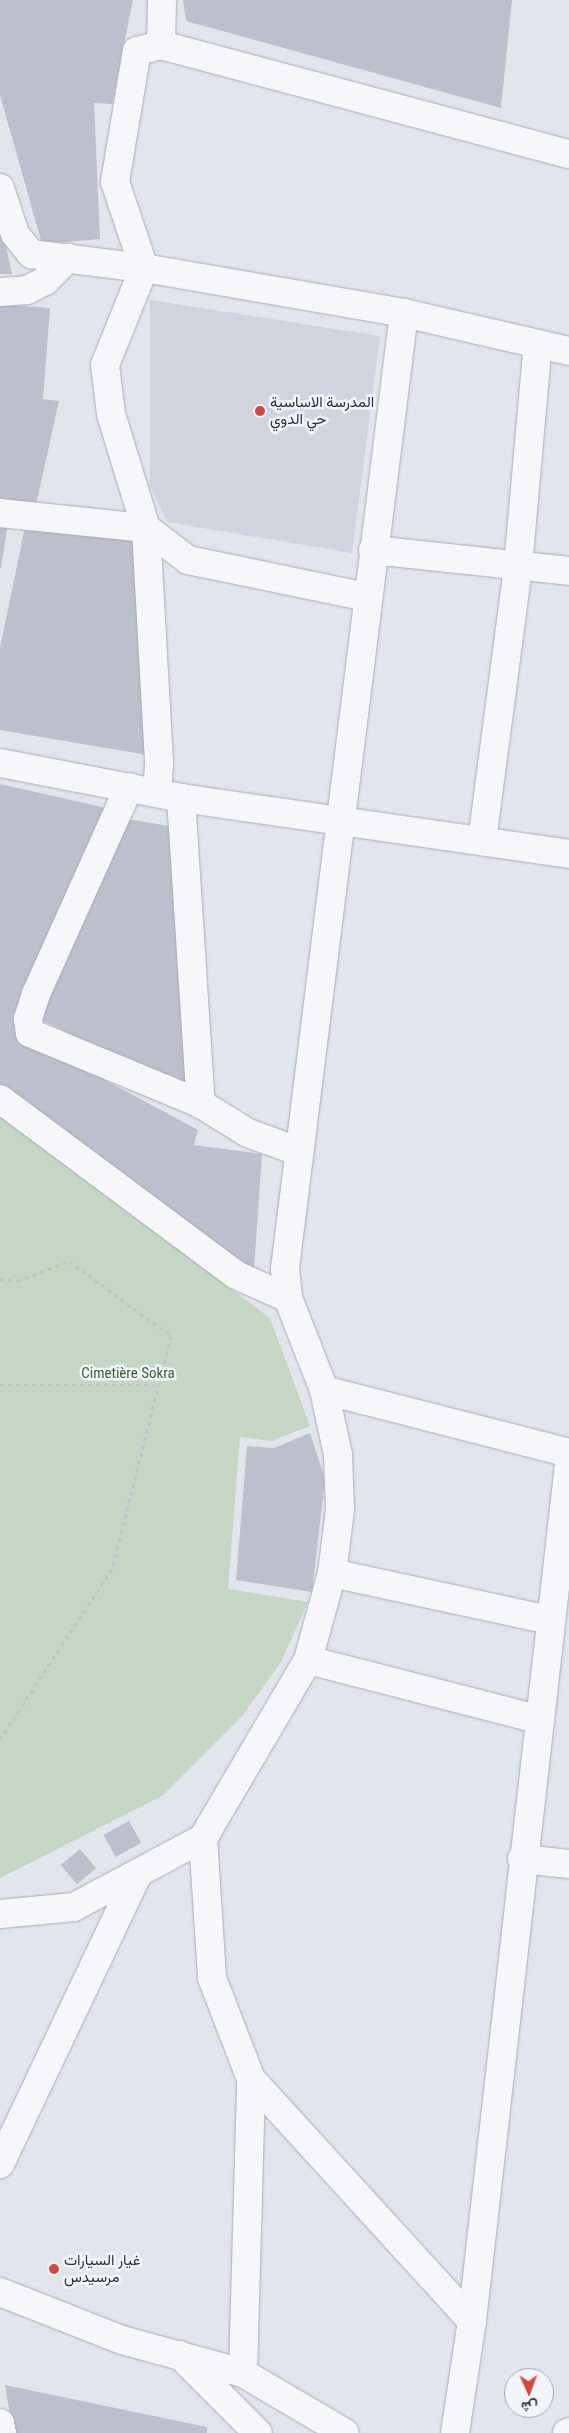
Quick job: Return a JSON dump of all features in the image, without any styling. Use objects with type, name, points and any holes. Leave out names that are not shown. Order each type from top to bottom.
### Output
[{"type":"street","points":[[161,45],[162,0]]},
{"type":"street","points":[[201,1104],[169,795],[160,762],[146,528],[111,414],[105,365],[144,268],[115,182],[137,51],[161,45],[569,154]]},
{"type":"street","points":[[0,188],[22,247],[31,254],[144,268],[404,313],[569,351]]},
{"type":"street","points":[[0,292],[27,290],[45,281],[68,258]]},
{"type":"street","points":[[0,1914],[74,1907],[203,1838],[308,1660],[332,1573],[340,1510],[338,1455],[324,1390],[288,1298],[285,1269],[338,822],[404,313]]},
{"type":"street","points":[[482,841],[518,566],[538,344]]},
{"type":"street","points":[[0,513],[146,528],[188,560],[367,596]]},
{"type":"street","points":[[373,550],[569,571]]},
{"type":"street","points":[[0,763],[169,795],[338,822],[569,854]]},
{"type":"street","points":[[129,787],[36,994],[28,1019],[30,1032],[201,1104],[248,1133],[300,1152]]},
{"type":"street","points":[[0,1099],[236,1275],[288,1298]]},
{"type":"street","points":[[324,1390],[569,1453]]},
{"type":"street","points":[[454,2433],[472,2321],[538,1719],[557,1614],[569,1464]]},
{"type":"street","points":[[332,1573],[557,1614]]},
{"type":"street","points":[[308,1660],[538,1719]]},
{"type":"street","points":[[203,1838],[212,1978],[251,2079],[472,2321]]},
{"type":"street","points":[[522,1859],[569,1864]]},
{"type":"street","points":[[0,2164],[138,1873]]},
{"type":"street","points":[[243,2373],[251,2079]]},
{"type":"street","points":[[0,2292],[122,2340],[178,2353],[243,2373],[345,2433]]},
{"type":"street","points":[[178,2353],[258,2433]]},
{"type":"street","points":[[0,2423],[2,2433]]},
{"type":"path","points":[[0,1279],[18,1281],[69,1261],[171,1336],[112,1569],[0,1739]]},
{"type":"path","points":[[0,1385],[159,1386]]},
{"type":"shaded area","name":"المدرسة الاساسية حي الدوي","points":[[150,300],[380,336],[352,553],[167,522],[150,486]]},
{"type":"green space","name":"Cimetière Sokra","points":[[0,1114],[270,1318],[310,1426],[271,1441],[240,1437],[228,1589],[308,1602],[281,1662],[243,1715],[162,1796],[0,1878]]},
{"type":"building","points":[[0,0],[133,0],[112,104],[94,103],[100,239],[42,244],[0,95]]},
{"type":"building","points":[[183,0],[512,0],[501,108],[186,21]]},
{"type":"building","points":[[1,223],[12,274],[0,274]]},
{"type":"building","points":[[0,304],[50,308],[43,399],[59,401],[36,505],[0,501]]},
{"type":"building","points":[[0,522],[8,523],[1,568],[0,568]]},
{"type":"building","points":[[26,522],[128,528],[140,559],[147,755],[0,730],[0,648]]},
{"type":"building","points":[[0,784],[107,808],[16,1032],[198,1130],[194,1145],[262,1154],[254,1270],[0,1088]]},
{"type":"building","points":[[121,818],[175,827],[188,1073],[182,1092],[40,1019]]},
{"type":"building","points":[[310,1433],[325,1479],[312,1592],[236,1580],[247,1446],[274,1448]]},
{"type":"building","points":[[129,1821],[141,1843],[116,1857],[104,1835]]},
{"type":"building","points":[[80,1849],[96,1868],[77,1884],[61,1865]]},
{"type":"building","points":[[5,2385],[207,2427],[207,2433],[13,2433]]},
{"type":"place","name":"المدرسة الاساسية حي الدوي","points":[[260,411]]},
{"type":"place","name":"غيار السيارات مرسيدس","points":[[54,2269]]}]
